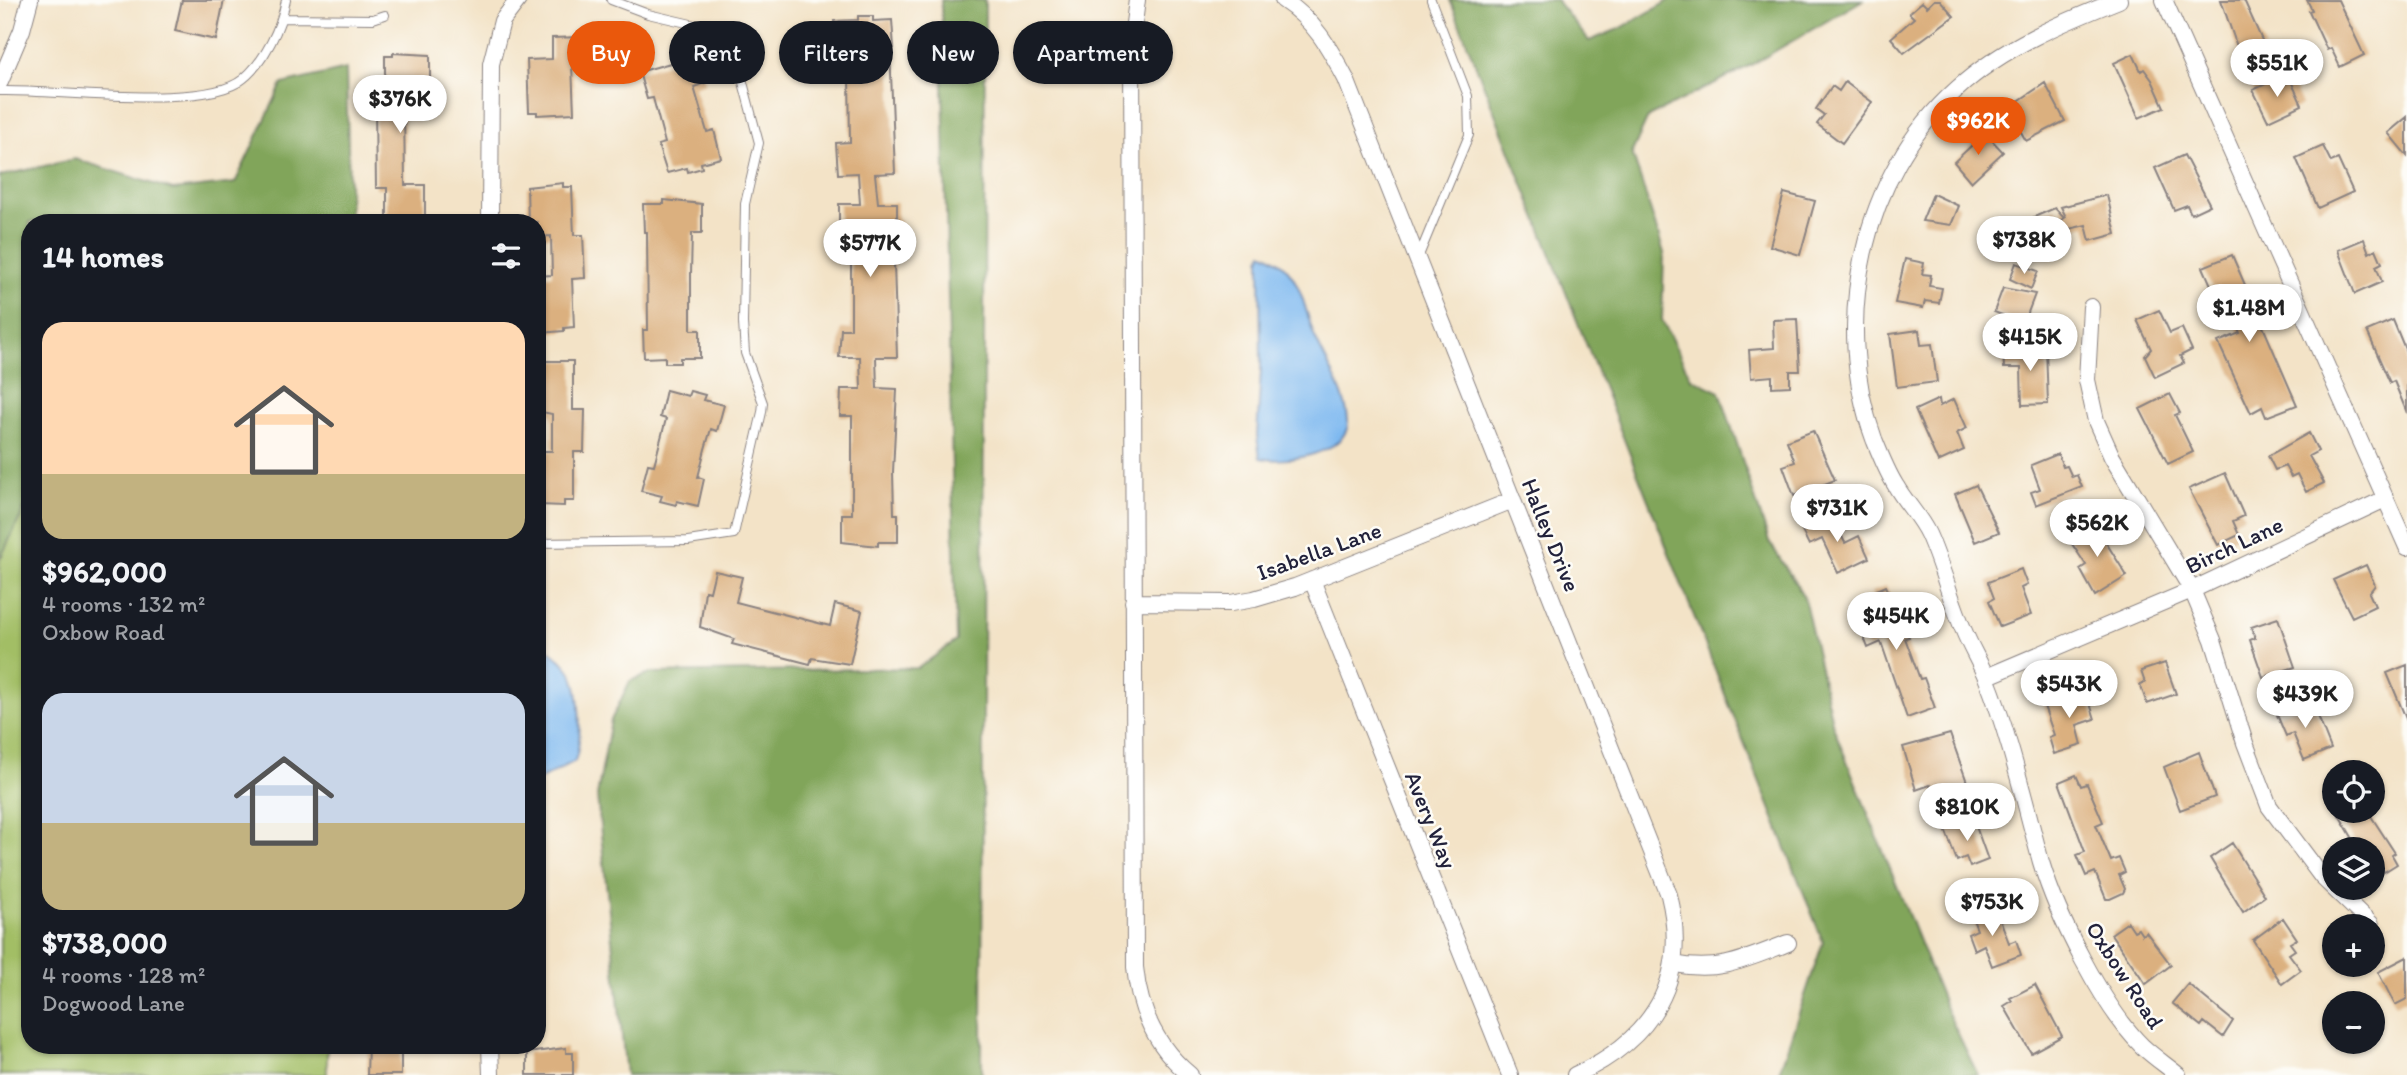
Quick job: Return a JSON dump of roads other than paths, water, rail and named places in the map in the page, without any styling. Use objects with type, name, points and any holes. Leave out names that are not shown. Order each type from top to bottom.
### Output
[{"type":"street","points":[[0,82],[22,30],[30,0]]},
{"type":"street","points":[[490,214],[491,64],[502,21],[518,0]]},
{"type":"street","points":[[1138,0],[1132,39],[1136,983],[1144,1013],[1160,1043],[1190,1075]]},
{"type":"street","name":"Halley Drive","points":[[1283,0],[1316,29],[1340,68],[1418,258],[1669,895],[1675,931],[1674,964],[1661,998],[1642,1030],[1615,1054],[1575,1075]]},
{"type":"street","name":"Oxbow Road","points":[[2119,0],[2026,39],[1956,89],[1940,107],[1906,152],[1886,186],[1869,237],[1857,286],[1853,339],[1858,382],[1874,439],[1895,485],[1927,531],[1963,630],[1986,677],[2024,792],[2042,864],[2071,940],[2106,998],[2141,1045],[2178,1075]]},
{"type":"street","points":[[2164,0],[2407,547]]},
{"type":"street","points":[[2091,307],[2087,380],[2096,421],[2112,457],[2192,590],[2213,640],[2245,743],[2269,806],[2322,877],[2361,914]]},
{"type":"street","name":"Birch Lane","points":[[1986,677],[2192,590],[2385,499]]},
{"type":"street","name":"Isabella Lane","points":[[1133,602],[1231,603],[1276,594],[1513,500]]},
{"type":"street","name":"Avery Way","points":[[1312,580],[1510,1075]]},
{"type":"street","points":[[1674,964],[1700,969],[1727,965],[1788,943]]},
{"type":"street","points":[[490,1054],[491,1075]]},
{"type":"lane","points":[[0,91],[131,95],[208,93],[243,80],[263,55],[283,18],[286,0]]},
{"type":"lane","points":[[546,542],[688,541],[734,534],[762,412],[762,402],[745,354],[743,323],[745,204],[759,143],[730,33],[648,14],[611,0]]},
{"type":"lane","points":[[1418,258],[1469,135],[1468,96],[1431,0]]},
{"type":"lane","points":[[283,18],[373,19],[385,15]]},
{"type":"water","points":[[1263,252],[1283,265],[1296,282],[1314,335],[1339,387],[1348,420],[1346,432],[1338,441],[1327,449],[1299,458],[1260,458],[1257,436],[1261,369],[1260,259]]},
{"type":"water","points":[[546,649],[568,668],[576,687],[580,727],[575,761],[546,776]]}]
